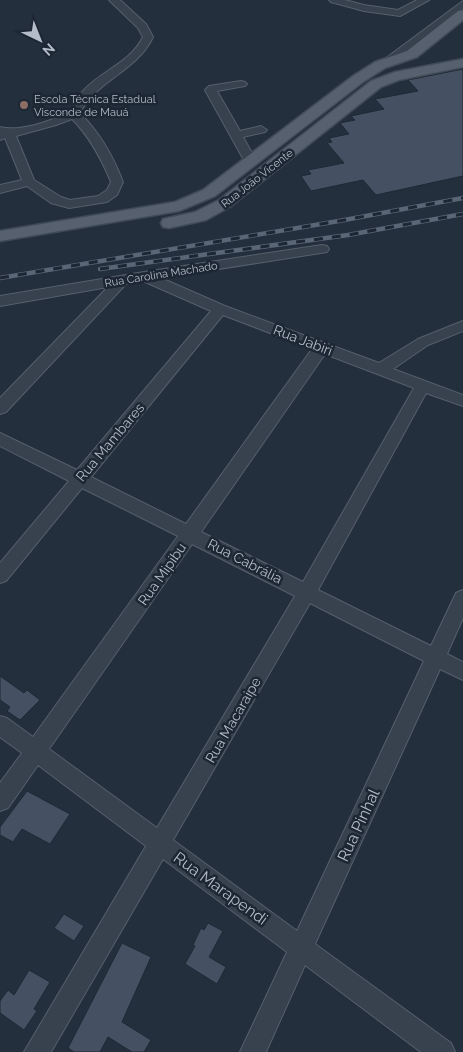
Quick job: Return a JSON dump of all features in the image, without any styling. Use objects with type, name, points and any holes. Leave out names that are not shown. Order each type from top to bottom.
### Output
[{"type":"main road","name":"Rua João Vicente","points":[[0,251],[142,220],[195,200],[249,164],[358,79],[386,63],[415,52],[463,14]]},
{"type":"main road","name":"Rua João Vicente","points":[[0,236],[142,220],[184,220],[213,211],[265,173],[376,84],[401,75],[463,63]]},
{"type":"main road","points":[[249,164],[265,173]]},
{"type":"street","points":[[74,114],[91,131],[116,176],[117,182],[115,189],[102,199],[66,204],[56,200],[29,182],[3,134],[52,123],[74,114],[93,88],[124,68],[136,56],[148,37],[142,26],[114,0]]},
{"type":"street","points":[[334,0],[364,8],[445,18]]},
{"type":"street","points":[[397,0],[424,1],[416,14]]},
{"type":"street","points":[[449,0],[463,4]]},
{"type":"street","points":[[366,1],[416,14],[435,26]]},
{"type":"street","points":[[386,63],[463,4]]},
{"type":"street","points":[[241,84],[210,90],[236,135],[249,164]]},
{"type":"street","points":[[236,135],[261,130]]},
{"type":"street","points":[[0,189],[29,182]]},
{"type":"street","name":"Rua Carolina Machado","points":[[0,301],[144,276],[322,249]]},
{"type":"street","name":"Rua Jabiri","points":[[144,276],[220,309],[463,401]]},
{"type":"street","points":[[0,408],[122,280]]},
{"type":"street","name":"Rua Mambares","points":[[0,576],[220,309]]},
{"type":"street","points":[[381,369],[423,342],[463,326]]},
{"type":"street","name":"Rua Mipibu","points":[[0,800],[322,347]]},
{"type":"street","name":"Rua Macaraipe","points":[[37,1052],[307,592],[423,385]]},
{"type":"street","name":"Rua Cabrália","points":[[0,438],[463,671]]},
{"type":"street","name":"Rua Pinhal","points":[[253,1052],[463,598]]},
{"type":"street","name":"Rua Marapendi","points":[[0,725],[35,753],[302,947],[442,1052]]},
{"type":"building","points":[[463,69],[463,176],[376,195],[363,180],[311,191],[301,176],[311,174],[308,170],[344,163],[327,143],[332,142],[329,138],[349,134],[340,123],[355,120],[351,116],[384,109],[375,99],[418,91],[408,80]]},
{"type":"building","points":[[0,676],[24,693],[27,690],[40,700],[20,720],[7,711],[10,707],[0,700]]},
{"type":"building","points":[[27,791],[70,814],[50,844],[22,829],[13,842],[0,835],[0,827]]},
{"type":"building","points":[[64,914],[84,926],[74,941],[54,928]]},
{"type":"building","points":[[208,923],[223,931],[209,957],[226,967],[217,984],[185,964],[195,946],[193,945],[201,928],[204,930]]},
{"type":"building","points":[[122,943],[151,957],[122,1022],[151,1040],[144,1052],[132,1052],[108,1037],[100,1052],[74,1052],[68,1048]]},
{"type":"building","points":[[29,970],[50,982],[34,1009],[37,1011],[24,1030],[0,1013],[0,1001],[8,990],[14,995]]},
{"type":"railway","points":[[0,278],[339,221],[463,198]]},
{"type":"railway","points":[[100,269],[348,235],[463,214]]},
{"type":"place","name":"Escola Técnica Estadual Visconde de Mauá","points":[[24,105]]}]
